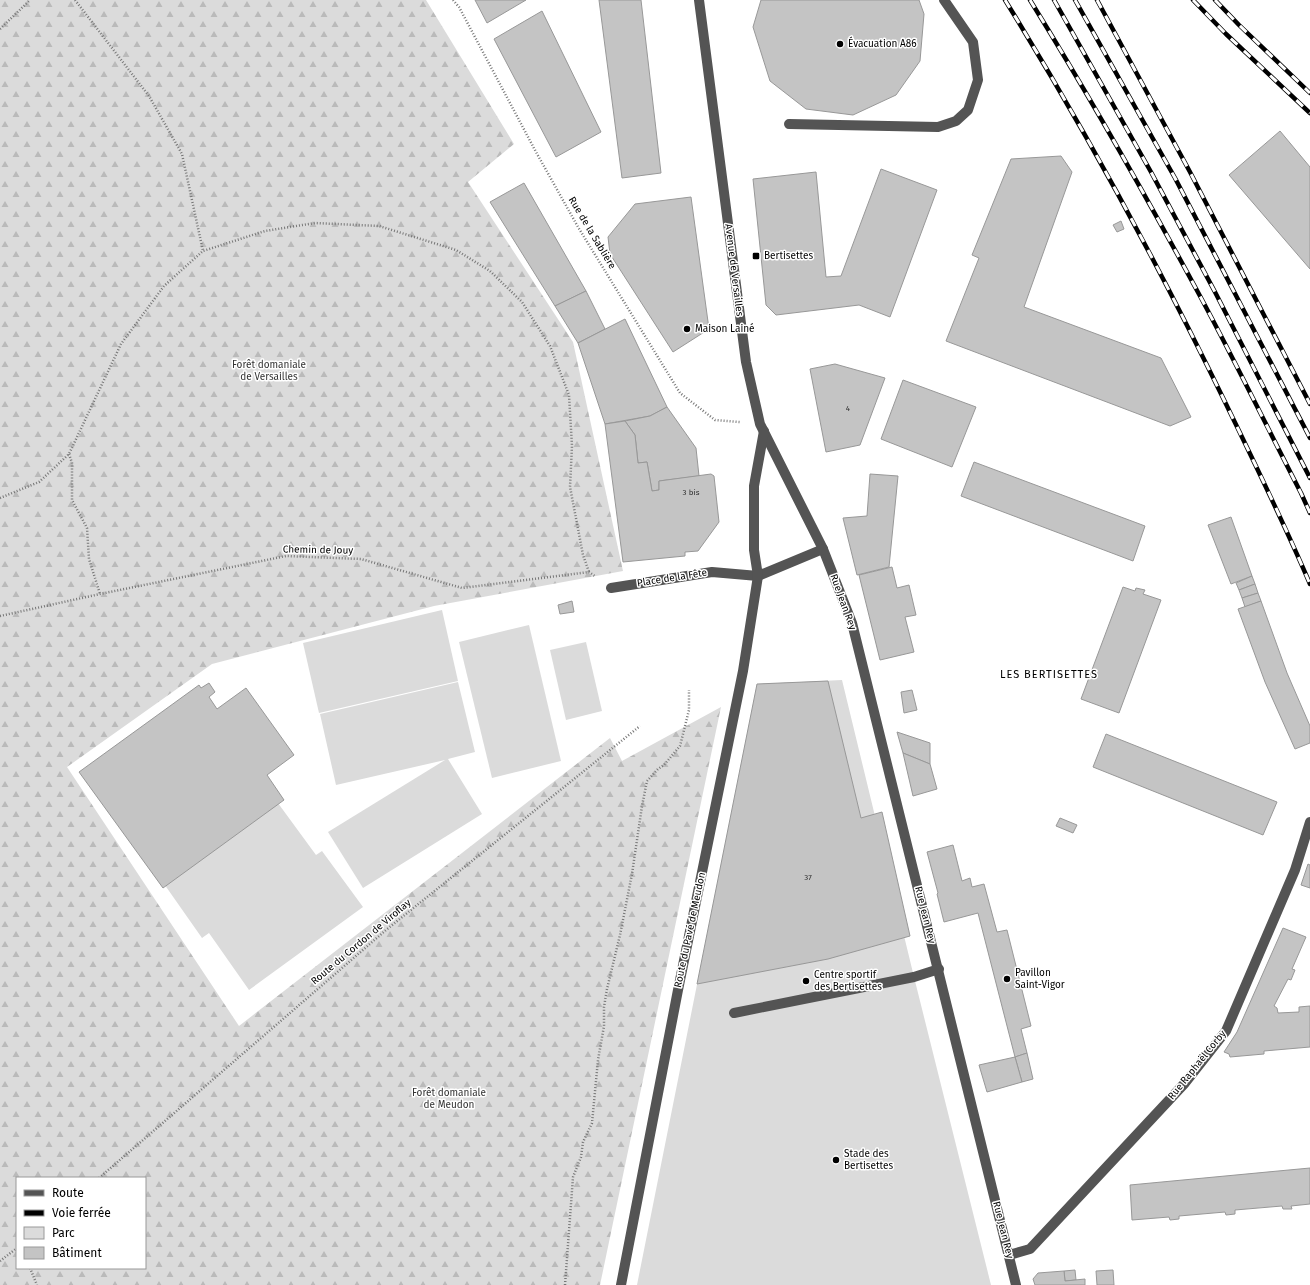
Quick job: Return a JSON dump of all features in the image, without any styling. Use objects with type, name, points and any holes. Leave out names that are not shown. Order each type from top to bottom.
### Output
[{"type":"street","name":"Avenue de Versailles","points":[[699,0],[746,362],[762,427],[823,550]]},
{"type":"street","points":[[789,124],[938,127],[956,121],[968,110],[978,80],[973,42],[944,0]]},
{"type":"street","name":"Route du Pavé de Meudon","points":[[620,1285],[678,990],[742,678],[758,576],[754,550],[754,486],[762,427]]},
{"type":"street","points":[[758,576],[823,550]]},
{"type":"street","name":"Rue Jean Rey","points":[[823,550],[852,623],[1016,1285]]},
{"type":"street","name":"Place de la Fête","points":[[611,588],[712,572],[758,576]]},
{"type":"street","name":"Rue Raphaël Corby","points":[[1009,1255],[1030,1249],[1185,1083],[1226,1031],[1295,870],[1310,822]]},
{"type":"street","points":[[734,1013],[914,977],[939,970]]},
{"type":"path","points":[[0,30],[30,0]]},
{"type":"path","points":[[0,498],[39,482],[69,454],[121,344],[164,286],[203,251],[182,154],[149,96],[76,0]]},
{"type":"path","name":"Rue de la Sablière","points":[[453,0],[578,227],[680,393],[716,420],[762,427]]},
{"type":"path","name":"Chemin de Jouy","points":[[0,616],[286,556],[361,559],[462,588],[589,572],[583,555],[570,486],[572,446],[569,395],[550,346],[522,302],[490,271],[456,250],[379,226],[315,223],[265,231],[203,251]]},
{"type":"path","points":[[69,454],[72,463],[72,500],[87,528],[89,559],[100,594]]},
{"type":"path","points":[[565,1285],[573,1177],[581,1157],[583,1142],[592,1123],[598,1060],[604,1026],[604,1007],[632,874],[647,781],[664,765],[680,746],[689,710],[689,690]]},
{"type":"path","name":"Route du Cordon de Viroflay","points":[[100,1177],[386,930],[640,726]]},
{"type":"path","points":[[0,1261],[16,1249]]},
{"type":"path","points":[[30,1269],[37,1285]]},
{"type":"green space","name":"Forêt domaniale de Versailles","points":[[0,0],[426,0],[514,144],[468,182],[573,342],[623,571],[434,606],[212,664],[67,767],[239,1026],[610,738],[622,761],[721,707],[600,1285],[0,1285]]},
{"type":"green space","points":[[442,610],[458,681],[319,713],[303,643]]},
{"type":"green space","points":[[529,625],[561,761],[492,778],[459,642]]},
{"type":"green space","points":[[586,642],[602,711],[566,720],[550,650]]},
{"type":"green space","name":"Centre sportif des Bertisettes","points":[[842,680],[991,1285],[637,1285],[757,684]]},
{"type":"green space","points":[[458,682],[475,752],[448,759],[482,814],[363,888],[328,832],[445,760],[336,785],[320,714]]},
{"type":"green space","points":[[275,799],[316,855],[322,851],[363,907],[249,990],[209,933],[202,938],[162,881]]},
{"type":"building","points":[[475,0],[526,0],[487,23]]},
{"type":"building","points":[[599,0],[641,0],[661,173],[622,178]]},
{"type":"building","name":"Évacuation A86","points":[[761,0],[919,0],[924,14],[920,61],[896,95],[853,115],[806,109],[770,81],[753,27]]},
{"type":"building","points":[[542,11],[601,132],[556,157],[494,39]]},
{"type":"building","points":[[1280,131],[1310,167],[1310,269],[1229,175]]},
{"type":"building","points":[[1061,156],[1072,172],[1024,307],[1161,358],[1191,417],[1170,426],[946,341],[979,258],[972,255],[1011,159]]},
{"type":"building","points":[[881,169],[937,190],[890,317],[859,305],[776,315],[766,305],[753,179],[816,172],[826,277],[841,276]]},
{"type":"building","points":[[524,183],[586,291],[555,306],[490,202]]},
{"type":"building","points":[[691,197],[709,329],[673,352],[610,254],[608,237],[635,204]]},
{"type":"building","points":[[1121,221],[1124,229],[1117,232],[1113,225]]},
{"type":"building","points":[[586,291],[605,329],[578,343],[555,306]]},
{"type":"building","points":[[625,319],[667,407],[650,416],[605,424],[578,343]]},
{"type":"building","points":[[835,364],[885,378],[860,445],[826,452],[810,369]]},
{"type":"building","points":[[903,380],[976,407],[952,467],[881,439]]},
{"type":"building","points":[[667,407],[696,448],[699,476],[659,481],[659,490],[652,491],[647,462],[638,463],[635,435],[625,421],[650,416]]},
{"type":"building","points":[[625,421],[635,435],[638,463],[647,462],[652,491],[659,490],[659,481],[711,474],[714,476],[719,522],[698,551],[685,552],[685,556],[623,562],[605,424]]},
{"type":"building","points":[[974,462],[1145,526],[1133,561],[961,496]]},
{"type":"building","points":[[870,474],[898,476],[889,567],[857,575],[843,518],[867,516]]},
{"type":"building","points":[[1231,517],[1252,576],[1231,584],[1208,525]]},
{"type":"building","points":[[892,567],[897,588],[909,585],[916,615],[905,617],[914,652],[880,660],[859,575]]},
{"type":"building","points":[[1252,576],[1255,584],[1239,590],[1236,583]]},
{"type":"building","points":[[1255,584],[1258,593],[1242,598],[1239,590]]},
{"type":"building","points":[[1123,587],[1135,591],[1136,588],[1145,590],[1143,594],[1161,600],[1119,713],[1081,699]]},
{"type":"building","points":[[1258,593],[1261,601],[1245,607],[1242,598]]},
{"type":"building","points":[[572,601],[574,612],[560,614],[558,605]]},
{"type":"building","points":[[1261,601],[1287,673],[1310,726],[1310,743],[1295,749],[1265,682],[1238,609]]},
{"type":"building","points":[[828,681],[861,818],[882,812],[910,936],[828,959],[697,984],[757,684]]},
{"type":"building","points":[[209,683],[215,692],[209,697],[217,709],[246,688],[294,755],[267,775],[284,800],[163,888],[79,772],[199,685],[201,688]]},
{"type":"building","points":[[912,690],[917,710],[904,713],[901,692]]},
{"type":"building","points":[[897,732],[930,743],[930,764],[903,753]]},
{"type":"building","points":[[1106,734],[1277,802],[1263,835],[1093,767]]},
{"type":"building","points":[[903,753],[930,764],[937,789],[913,796]]},
{"type":"building","points":[[1060,818],[1077,825],[1073,833],[1056,826]]},
{"type":"building","name":"Pavillon Saint-Vigor","points":[[953,845],[962,881],[970,878],[972,887],[984,884],[997,932],[1007,930],[1031,1026],[1021,1029],[1027,1053],[1015,1057],[978,913],[944,922],[927,852]]},
{"type":"building","points":[[1308,864],[1310,865],[1310,888],[1301,885]]},
{"type":"building","points":[[1283,928],[1306,937],[1292,969],[1295,970],[1291,980],[1288,979],[1274,1006],[1277,1008],[1278,1013],[1299,1012],[1299,1007],[1310,1006],[1310,1047],[1264,1051],[1264,1054],[1230,1057],[1229,1054],[1224,1052],[1237,1032]]},
{"type":"building","points":[[1027,1053],[1033,1079],[1022,1082],[1015,1057]]},
{"type":"building","points":[[1015,1057],[1022,1082],[987,1092],[979,1065]]},
{"type":"building","points":[[1310,1168],[1310,1204],[1291,1206],[1292,1209],[1283,1209],[1282,1206],[1235,1210],[1235,1214],[1226,1215],[1225,1212],[1179,1216],[1179,1219],[1170,1220],[1169,1217],[1132,1220],[1130,1185]]},
{"type":"building","points":[[1075,1270],[1076,1280],[1065,1281],[1064,1271]]},
{"type":"building","points":[[1113,1270],[1114,1285],[1097,1285],[1096,1271]]},
{"type":"building","points":[[1064,1271],[1065,1281],[1085,1279],[1085,1285],[1035,1285],[1033,1279],[1038,1273]]},
{"type":"railway","points":[[1005,0],[1093,149],[1175,301],[1280,516],[1310,584]]},
{"type":"railway","points":[[1030,0],[1096,110],[1180,259],[1213,320],[1310,513]]},
{"type":"railway","points":[[1054,0],[1151,172],[1215,292],[1310,478]]},
{"type":"railway","points":[[1075,0],[1175,178],[1310,438]]},
{"type":"railway","points":[[1097,0],[1190,172],[1310,404]]},
{"type":"railway","points":[[1193,0],[1226,34],[1310,113]]},
{"type":"railway","points":[[1215,0],[1310,93]]},
{"type":"place","name":"Évacuation A86","points":[[840,44]]},
{"type":"place","name":"Bertisettes","points":[[756,256]]},
{"type":"place","name":"Maison Lainé","points":[[687,329]]},
{"type":"place","name":"Pavillon Saint-Vigor","points":[[1007,979]]},
{"type":"place","name":"Centre sportif des Bertisettes","points":[[806,981]]},
{"type":"place","name":"Stade des Bertisettes","points":[[836,1160]]},
{"type":"district","name":"LES BERTISETTES","points":[[1049,674]]},
{"type":"park label","name":"Forêt domaniale de Meudon","points":[[449,1098]]}]
